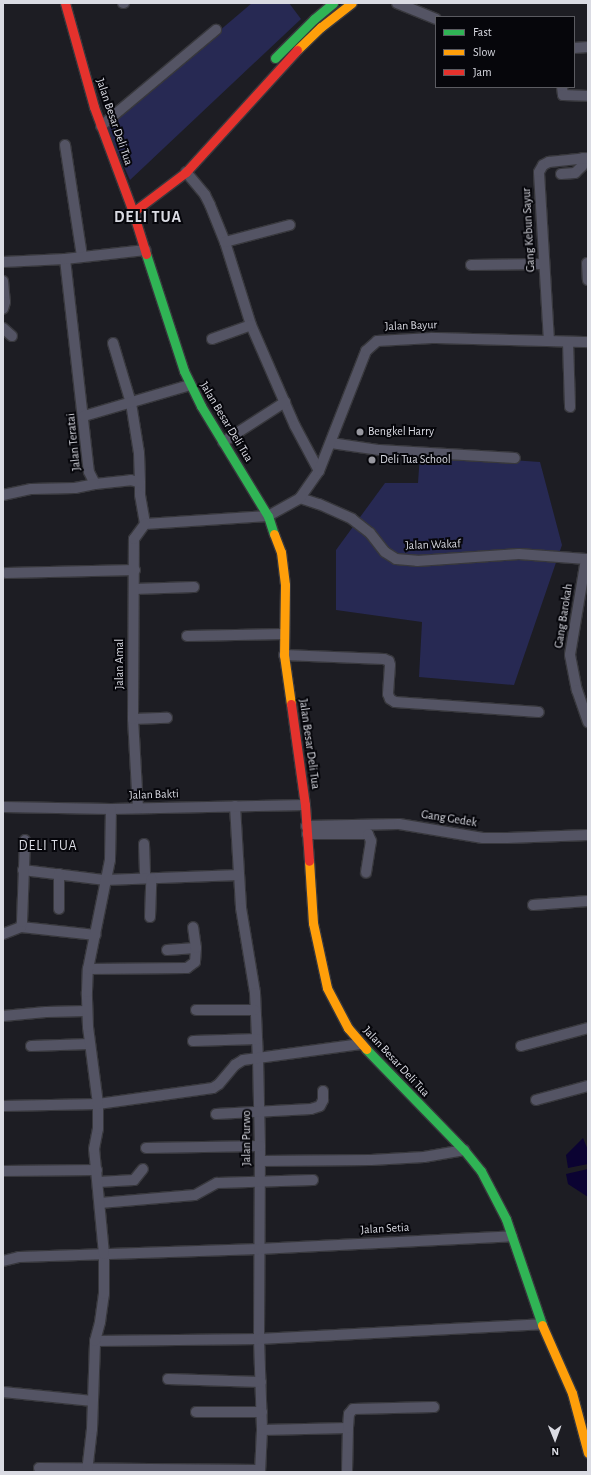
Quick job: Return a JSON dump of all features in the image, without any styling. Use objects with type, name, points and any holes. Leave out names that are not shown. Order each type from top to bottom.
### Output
[{"type":"main road","name":"Jalan Besar Deli Tua","points":[[65,3],[101,126],[132,200],[133,212],[144,250],[190,385],[268,516],[281,552],[285,574],[284,655],[305,806],[312,923],[327,988],[348,1028],[361,1044],[464,1150],[481,1171],[506,1219],[542,1324],[572,1393],[588,1453]]},
{"type":"main road","points":[[270,63],[314,19],[333,3]]},
{"type":"main road","points":[[133,212],[186,172],[296,51],[321,27],[352,3]]},
{"type":"main road","points":[[147,189],[173,170]]},
{"type":"street","points":[[397,3],[435,19]]},
{"type":"street","points":[[101,126],[216,30]]},
{"type":"street","points":[[575,48],[588,47]]},
{"type":"street","points":[[562,88],[562,94],[565,96],[588,96]]},
{"type":"street","points":[[65,145],[82,256]]},
{"type":"street","points":[[560,174],[575,173],[582,166],[586,158]]},
{"type":"street","name":"Gang Kebun Sayur","points":[[549,341],[543,264],[539,172],[541,168],[549,162],[586,158]]},
{"type":"street","points":[[186,172],[205,195],[225,242],[251,325],[285,402],[319,470]]},
{"type":"street","points":[[225,242],[290,225]]},
{"type":"street","points":[[3,262],[65,259],[144,250]]},
{"type":"street","name":"Jalan Teratai","points":[[65,259],[84,416],[87,464],[95,484],[131,480],[140,483]]},
{"type":"street","points":[[587,263],[588,280]]},
{"type":"street","points":[[471,264],[543,264]]},
{"type":"street","points":[[3,281],[3,309]]},
{"type":"street","points":[[212,339],[251,325]]},
{"type":"street","points":[[3,328],[12,336]]},
{"type":"street","name":"Jalan Bayur","points":[[268,516],[300,498],[319,470],[331,443],[366,351],[377,341],[432,338],[588,342]]},
{"type":"street","points":[[568,342],[570,407]]},
{"type":"street","points":[[113,343],[131,403],[139,453],[140,494],[145,524],[268,516]]},
{"type":"street","points":[[84,416],[190,385]]},
{"type":"street","points":[[223,442],[285,402]]},
{"type":"street","points":[[331,443],[379,450],[514,458]]},
{"type":"street","points":[[3,495],[31,489],[75,488],[95,484]]},
{"type":"street","name":"Jalan Wakaf","points":[[300,498],[319,504],[352,519],[370,533],[385,552],[396,559],[417,561],[519,554],[586,559]]},
{"type":"street","name":"Jalan Amal","points":[[138,808],[133,719],[132,601],[135,570],[134,539],[145,524]]},
{"type":"street","name":"Gang Barokah","points":[[586,559],[570,655],[577,690],[588,722]]},
{"type":"street","points":[[6,573],[135,570]]},
{"type":"street","points":[[134,589],[194,587]]},
{"type":"street","points":[[187,636],[284,634]]},
{"type":"street","points":[[284,655],[389,661],[388,694],[390,699],[395,702],[539,712]]},
{"type":"street","points":[[133,719],[167,718]]},
{"type":"street","name":"Jalan Purwo","points":[[235,806],[241,908],[253,979],[260,1111],[259,1339],[262,1412],[260,1471]]},
{"type":"street","name":"Jalan Bakti","points":[[3,807],[111,809],[305,806]]},
{"type":"street","points":[[88,1470],[92,1429],[94,1341],[100,1322],[104,1294],[104,1254],[94,1149],[98,1129],[98,1104],[86,1011],[88,969],[110,860],[111,809]]},
{"type":"street","name":"Gang Gedek","points":[[307,830],[394,824],[476,837],[506,838],[588,835]]},
{"type":"street","points":[[307,830],[368,834],[371,841],[366,873]]},
{"type":"street","points":[[21,927],[25,840]]},
{"type":"street","points":[[144,844],[150,918]]},
{"type":"street","points":[[23,870],[105,880],[239,875]]},
{"type":"street","points":[[59,874],[59,909]]},
{"type":"street","points":[[533,905],[588,901]]},
{"type":"street","points":[[3,934],[21,927],[96,935]]},
{"type":"street","points":[[88,969],[187,968],[195,962],[196,948],[193,927]]},
{"type":"street","points":[[167,950],[196,948]]},
{"type":"street","points":[[196,1010],[255,1010]]},
{"type":"street","points":[[3,1016],[46,1012],[86,1011]]},
{"type":"street","points":[[521,1046],[588,1028]]},
{"type":"street","points":[[193,1041],[257,1039]]},
{"type":"street","points":[[31,1046],[90,1044]]},
{"type":"street","points":[[3,1106],[98,1104],[213,1088],[220,1084],[240,1061],[361,1044]]},
{"type":"street","points":[[536,1100],[588,1086]]},
{"type":"street","points":[[216,1114],[260,1111],[299,1111],[320,1106],[323,1100],[323,1091]]},
{"type":"street","points":[[146,1148],[260,1146]]},
{"type":"street","points":[[260,1161],[371,1160],[424,1157],[464,1150]]},
{"type":"street","points":[[98,1182],[134,1180],[142,1169]]},
{"type":"street","points":[[3,1171],[97,1170]]},
{"type":"street","points":[[100,1203],[195,1195],[202,1192],[213,1183],[313,1180]]},
{"type":"street","name":"Jalan Setia","points":[[3,1261],[19,1257],[259,1249],[512,1236]]},
{"type":"street","points":[[94,1341],[259,1339],[542,1324]]},
{"type":"street","points":[[168,1379],[261,1382]]},
{"type":"street","points":[[3,1392],[93,1401]]},
{"type":"street","points":[[347,1472],[349,1414],[353,1409],[434,1407]]},
{"type":"street","points":[[196,1412],[262,1412]]},
{"type":"street","points":[[262,1430],[348,1428]]},
{"type":"street","points":[[39,1468],[88,1470],[260,1471]]},
{"type":"shaded area","points":[[252,3],[289,3],[301,19],[130,180],[106,127]]},
{"type":"shaded area","points":[[420,454],[540,462],[562,545],[514,685],[419,677],[422,622],[336,610],[336,550],[385,483],[418,483]]},
{"type":"shaded area","points":[[583,1138],[588,1150],[588,1164],[568,1168],[566,1155]]},
{"type":"shaded area","points":[[588,1169],[588,1197],[568,1184],[566,1174]]},
{"type":"traffic: fast","points":[[275,58],[314,19],[333,3]]},
{"type":"traffic: fast","points":[[146,254],[184,371],[201,406],[268,516],[274,534]]},
{"type":"traffic: fast","points":[[366,1049],[464,1150],[481,1171],[506,1219],[542,1325]]},
{"type":"traffic: slow","points":[[297,50],[321,27],[352,3]]},
{"type":"traffic: slow","points":[[274,534],[281,552],[285,585],[284,655],[291,704]]},
{"type":"traffic: slow","points":[[309,861],[313,923],[327,988],[348,1028],[366,1049]]},
{"type":"traffic: slow","points":[[542,1325],[572,1393],[588,1453]]},
{"type":"traffic: jam","points":[[65,3],[94,107],[133,212],[146,254]]},
{"type":"traffic: jam","points":[[133,212],[186,172],[297,50]]},
{"type":"traffic: jam","points":[[291,704],[305,805],[309,861]]},
{"type":"place","name":"Bengkel Harry","points":[[360,432]]},
{"type":"place","name":"Deli Tua School","points":[[372,460]]},
{"type":"district","name":"DELI TUA","points":[[148,217]]},
{"type":"district","name":"DELI TUA","points":[[48,846]]}]
